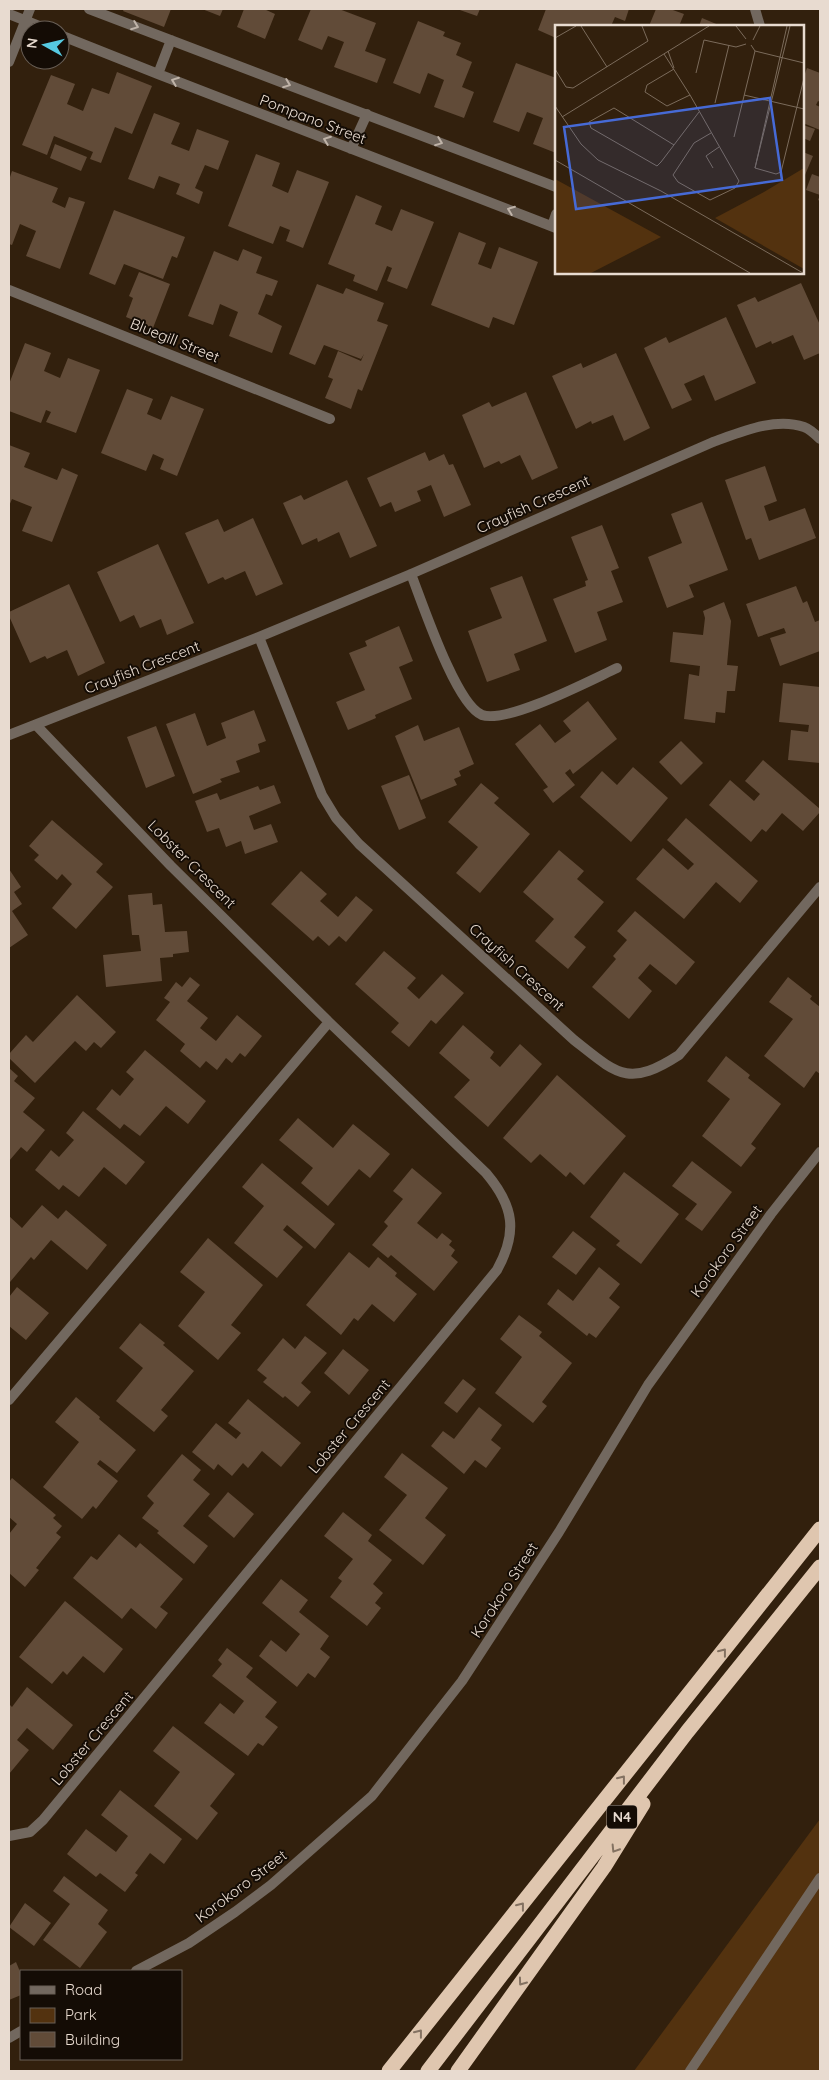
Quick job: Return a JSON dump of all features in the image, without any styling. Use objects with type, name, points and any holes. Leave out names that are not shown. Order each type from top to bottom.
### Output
[{"type":"highway","points":[[389,2071],[820,1529]]},
{"type":"highway","name":"N4","points":[[428,2071],[687,1732],[820,1566]]},
{"type":"highway","points":[[458,2071],[604,1868],[687,1732]]},
{"type":"street","points":[[9,14],[26,20],[30,9]]},
{"type":"street","name":"Pompano Street","points":[[90,9],[555,187]]},
{"type":"street","points":[[755,9],[760,25]]},
{"type":"street","points":[[9,62],[20,35]]},
{"type":"street","name":"Pompano Street","points":[[70,39],[351,150],[554,227]]},
{"type":"street","points":[[158,74],[171,40]]},
{"type":"street","points":[[351,150],[367,114]]},
{"type":"street","name":"Bluegill Street","points":[[9,290],[330,419]]},
{"type":"street","name":"Crayfish Crescent","points":[[9,735],[259,637],[411,574],[713,442],[749,430],[778,424],[805,428],[820,439]]},
{"type":"street","points":[[411,574],[454,680],[465,699],[482,715],[499,716],[520,711],[617,668]]},
{"type":"street","name":"Crayfish Crescent","points":[[259,637],[322,794],[336,818],[359,844],[574,1040],[600,1061],[622,1074],[641,1074],[662,1066],[679,1055],[820,887]]},
{"type":"street","name":"Lobster Crescent","points":[[9,1836],[30,1832],[43,1820],[497,1270],[506,1254],[511,1216],[500,1189],[486,1173],[171,866],[36,725]]},
{"type":"street","points":[[9,1400],[329,1022]]},
{"type":"street","name":"Korokoro Street","points":[[138,1970],[189,1943],[272,1885],[372,1796],[462,1681],[559,1532],[648,1385],[771,1214],[820,1152]]},
{"type":"street","points":[[690,2071],[820,1878]]},
{"type":"street","points":[[9,2038],[20,2032]]},
{"type":"green space","points":[[820,1819],[820,2071],[634,2071]]},
{"type":"building","points":[[124,9],[171,9],[164,27],[123,11]]},
{"type":"building","points":[[202,9],[223,9],[220,16]]},
{"type":"building","points":[[244,9],[264,9],[275,14],[265,39],[237,27]]},
{"type":"building","points":[[311,9],[339,9],[376,23],[365,51],[386,59],[377,83],[334,67],[344,42],[328,36],[322,50],[298,40]]},
{"type":"building","points":[[457,9],[480,9],[477,16]]},
{"type":"building","points":[[546,9],[629,9],[625,21],[615,17],[611,25],[555,25],[555,38],[538,30]]},
{"type":"building","points":[[656,9],[670,9],[684,14],[679,25],[649,25]]},
{"type":"building","points":[[702,18],[719,25],[699,25]]},
{"type":"building","points":[[418,21],[445,32],[443,36],[461,43],[456,55],[472,62],[462,87],[474,92],[464,118],[434,107],[444,80],[428,73],[420,94],[393,83]]},
{"type":"building","points":[[516,63],[555,78],[555,153],[533,144],[543,118],[527,112],[519,132],[493,122]]},
{"type":"building","points":[[807,68],[820,73],[820,102],[818,101],[816,105],[820,107],[820,130],[804,123],[804,76]]},
{"type":"building","points":[[117,72],[152,86],[132,134],[115,127],[101,163],[90,159],[93,152],[54,136],[47,155],[22,145],[51,75],[75,84],[67,104],[83,111],[92,88],[109,94]]},
{"type":"building","points":[[154,113],[180,123],[171,144],[189,151],[197,129],[229,141],[218,170],[205,165],[195,188],[203,192],[199,204],[176,194],[180,184],[159,176],[154,189],[128,179]]},
{"type":"building","points":[[804,125],[815,129],[810,141],[804,138]]},
{"type":"building","points":[[55,144],[87,157],[81,171],[50,158]]},
{"type":"building","points":[[804,152],[813,156],[804,174]]},
{"type":"building","points":[[256,154],[280,163],[272,186],[288,193],[297,170],[329,182],[303,248],[286,241],[290,230],[280,226],[273,244],[228,226]]},
{"type":"building","points":[[12,171],[58,188],[52,202],[65,208],[69,197],[85,202],[60,269],[26,256],[36,231],[20,224],[12,245],[9,244],[9,180]]},
{"type":"building","points":[[812,174],[820,177],[820,195],[806,190]]},
{"type":"building","points":[[356,195],[382,206],[375,224],[392,231],[401,209],[434,222],[407,289],[387,281],[392,268],[387,266],[377,291],[353,281],[355,275],[328,264]]},
{"type":"building","points":[[114,210],[185,237],[177,258],[172,256],[163,279],[124,264],[115,285],[89,274]]},
{"type":"building","points":[[459,232],[486,243],[478,264],[491,269],[499,247],[538,262],[514,325],[493,317],[489,328],[431,305]]},
{"type":"building","points":[[243,249],[262,257],[256,273],[278,281],[272,296],[266,294],[258,314],[282,326],[272,353],[229,336],[238,312],[220,304],[213,325],[188,316],[214,251],[238,261]]},
{"type":"building","points":[[139,272],[170,284],[153,328],[126,317],[133,298],[129,296]]},
{"type":"building","points":[[801,283],[820,325],[820,353],[804,360],[793,335],[772,344],[771,341],[756,348],[737,305],[755,297],[758,302]]},
{"type":"building","points":[[317,284],[343,294],[346,288],[384,303],[377,321],[388,325],[362,391],[358,389],[351,409],[325,398],[333,379],[328,377],[338,351],[361,361],[364,354],[361,359],[324,345],[315,365],[289,354]]},
{"type":"building","points":[[726,317],[756,383],[715,401],[704,375],[684,384],[692,400],[672,409],[644,348],[666,337],[669,343]]},
{"type":"building","points":[[25,343],[51,353],[44,371],[60,378],[68,358],[100,370],[76,433],[46,422],[51,412],[46,410],[41,423],[9,411],[9,384]]},
{"type":"building","points":[[616,353],[650,428],[624,441],[613,415],[592,424],[591,421],[576,429],[552,376],[581,363],[583,368]]},
{"type":"building","points":[[127,389],[153,399],[147,414],[161,420],[171,396],[204,409],[177,476],[160,469],[164,459],[153,454],[146,471],[101,453]]},
{"type":"building","points":[[526,392],[558,468],[532,480],[520,455],[501,464],[499,461],[484,468],[462,415],[489,402],[492,407]]},
{"type":"building","points":[[9,445],[30,453],[24,467],[57,480],[62,468],[78,475],[52,542],[22,531],[32,507],[12,499],[9,506]]},
{"type":"building","points":[[425,452],[429,461],[444,454],[449,465],[453,464],[471,505],[444,517],[431,485],[417,491],[421,501],[395,512],[391,502],[380,507],[367,478]]},
{"type":"building","points":[[765,466],[777,501],[764,506],[769,521],[805,508],[816,538],[759,560],[751,538],[746,540],[725,480]]},
{"type":"building","points":[[347,480],[377,546],[350,558],[339,532],[318,542],[317,538],[302,545],[283,503],[301,495],[304,500]]},
{"type":"building","points":[[702,502],[728,570],[689,585],[694,597],[667,608],[648,557],[682,543],[671,514]]},
{"type":"building","points":[[253,518],[283,584],[256,596],[245,571],[225,580],[223,577],[208,584],[185,533],[218,519],[224,532]]},
{"type":"building","points":[[602,525],[619,568],[611,571],[623,602],[597,612],[607,640],[575,653],[553,599],[586,586],[585,581],[588,580],[571,537]]},
{"type":"building","points":[[158,544],[194,623],[167,635],[161,619],[140,628],[134,615],[120,622],[97,572]]},
{"type":"building","points":[[522,576],[547,641],[514,654],[520,670],[487,682],[468,631],[502,618],[490,588]]},
{"type":"building","points":[[69,584],[105,663],[78,676],[67,650],[47,659],[45,656],[30,663],[9,616],[9,612]]},
{"type":"building","points":[[796,586],[803,603],[807,601],[815,622],[820,620],[820,651],[780,666],[770,638],[786,633],[784,628],[758,637],[746,604]]},
{"type":"building","points":[[724,602],[731,621],[727,665],[738,666],[735,691],[727,691],[725,713],[716,712],[715,723],[684,719],[689,674],[699,676],[700,666],[670,662],[673,632],[703,635],[705,618],[703,611]]},
{"type":"building","points":[[399,626],[413,661],[399,667],[412,699],[375,715],[376,718],[348,730],[336,702],[365,690],[349,653],[367,646],[365,641]]},
{"type":"building","points":[[783,683],[820,687],[820,763],[788,760],[791,730],[808,732],[809,725],[779,722]]},
{"type":"building","points":[[588,701],[617,739],[573,774],[570,769],[565,773],[575,785],[553,803],[543,790],[548,787],[515,744],[540,724],[555,743],[571,731],[563,721]]},
{"type":"building","points":[[254,710],[266,741],[258,744],[260,752],[236,761],[240,772],[220,779],[222,782],[193,794],[166,724],[195,713],[207,746],[226,738],[221,723]]},
{"type":"building","points":[[418,725],[424,741],[459,727],[474,764],[459,771],[461,776],[454,779],[457,785],[421,800],[395,736]]},
{"type":"building","points":[[156,726],[175,776],[146,788],[127,737]]},
{"type":"building","points":[[681,741],[703,763],[681,785],[659,762]]},
{"type":"building","points":[[763,760],[820,809],[820,812],[803,831],[782,813],[766,832],[762,829],[751,842],[709,805],[730,780],[754,801],[760,794],[745,781]]},
{"type":"building","points":[[633,767],[668,798],[631,842],[580,797],[602,771],[617,785]]},
{"type":"building","points":[[409,775],[426,818],[399,830],[381,786]]},
{"type":"building","points":[[481,783],[499,798],[494,803],[530,834],[480,893],[456,873],[478,847],[448,822]]},
{"type":"building","points":[[274,785],[281,803],[249,816],[254,830],[271,824],[278,842],[245,854],[241,841],[226,847],[219,828],[207,832],[195,801],[217,793],[220,800],[258,786],[260,790]]},
{"type":"building","points":[[686,818],[758,881],[740,903],[716,882],[684,919],[636,879],[663,848],[688,870],[694,864],[667,840]]},
{"type":"building","points":[[52,820],[103,864],[96,872],[113,887],[76,929],[52,908],[72,884],[62,874],[57,880],[34,860],[39,855],[29,846]]},
{"type":"building","points":[[559,850],[584,871],[577,879],[604,902],[574,937],[586,947],[568,969],[535,941],[554,919],[523,892]]},
{"type":"building","points":[[9,869],[21,887],[14,892],[22,904],[12,911],[28,935],[9,948]]},
{"type":"building","points":[[301,871],[327,894],[320,901],[338,917],[356,896],[373,910],[346,942],[339,936],[329,946],[318,936],[313,941],[271,904]]},
{"type":"building","points":[[152,893],[153,905],[162,904],[165,932],[187,931],[189,952],[173,954],[173,957],[160,958],[162,981],[106,987],[103,955],[141,951],[139,935],[132,935],[128,895]]},
{"type":"building","points":[[635,911],[695,962],[676,985],[650,964],[638,978],[652,991],[629,1019],[592,987],[616,959],[613,956],[627,940],[617,931]]},
{"type":"building","points":[[384,951],[416,978],[407,988],[419,999],[442,974],[464,993],[436,1024],[431,1020],[409,1047],[391,1032],[399,1023],[355,984]]},
{"type":"building","points":[[190,977],[200,985],[187,1001],[208,1018],[200,1028],[216,1041],[237,1015],[262,1036],[245,1057],[240,1053],[232,1063],[226,1058],[217,1070],[206,1061],[200,1068],[180,1051],[185,1044],[156,1020],[170,1002],[164,998],[176,982],[182,987]]},
{"type":"building","points":[[788,977],[812,996],[810,999],[820,1007],[820,1074],[816,1071],[804,1088],[764,1056],[793,1019],[769,1002]]},
{"type":"building","points":[[77,995],[116,1032],[101,1048],[94,1042],[86,1051],[75,1041],[35,1083],[9,1058],[9,1054],[26,1035],[33,1042]]},
{"type":"building","points":[[463,1025],[494,1052],[490,1058],[500,1067],[520,1044],[542,1064],[488,1127],[454,1097],[470,1080],[439,1053]]},
{"type":"building","points":[[145,1050],[206,1101],[188,1124],[166,1106],[140,1136],[124,1124],[120,1129],[96,1109],[112,1089],[120,1096],[134,1079],[126,1072]]},
{"type":"building","points":[[726,1056],[750,1075],[748,1078],[781,1104],[751,1144],[756,1148],[741,1167],[702,1136],[730,1099],[707,1081]]},
{"type":"building","points":[[9,1068],[18,1076],[14,1081],[35,1098],[23,1112],[45,1130],[27,1152],[21,1147],[9,1161]]},
{"type":"building","points":[[557,1075],[626,1136],[584,1185],[570,1172],[566,1177],[540,1154],[531,1163],[503,1138]]},
{"type":"building","points":[[83,1111],[145,1162],[126,1185],[104,1167],[79,1197],[63,1185],[59,1190],[35,1170],[51,1150],[59,1157],[74,1140],[66,1133]]},
{"type":"building","points":[[298,1118],[333,1148],[353,1124],[390,1154],[370,1178],[359,1169],[328,1206],[301,1183],[313,1168],[279,1140]]},
{"type":"building","points":[[692,1161],[732,1192],[702,1231],[685,1219],[697,1204],[672,1186]]},
{"type":"building","points":[[262,1163],[335,1224],[315,1249],[287,1225],[283,1230],[303,1247],[277,1278],[234,1243],[264,1206],[242,1187]]},
{"type":"building","points":[[412,1168],[442,1193],[417,1223],[437,1239],[442,1233],[452,1241],[449,1245],[455,1250],[451,1256],[458,1262],[434,1291],[391,1255],[388,1258],[372,1245],[388,1226],[384,1222],[403,1199],[393,1191]]},
{"type":"building","points":[[624,1172],[679,1214],[641,1264],[616,1245],[620,1241],[590,1217]]},
{"type":"building","points":[[42,1205],[58,1219],[66,1210],[107,1245],[87,1270],[51,1240],[34,1260],[31,1257],[10,1282],[9,1216],[22,1228]]},
{"type":"building","points":[[573,1231],[596,1249],[576,1275],[552,1257]]},
{"type":"building","points":[[208,1238],[263,1285],[231,1325],[241,1333],[218,1360],[178,1326],[205,1292],[180,1272]]},
{"type":"building","points":[[349,1252],[369,1268],[378,1257],[397,1273],[395,1276],[417,1294],[394,1322],[372,1304],[358,1321],[354,1318],[341,1335],[306,1305]]},
{"type":"building","points":[[599,1267],[620,1284],[609,1298],[620,1307],[596,1338],[589,1333],[587,1336],[547,1304],[558,1289],[573,1301]]},
{"type":"building","points":[[17,1287],[49,1313],[26,1340],[9,1326],[9,1297]]},
{"type":"building","points":[[519,1315],[542,1332],[539,1336],[572,1363],[542,1402],[547,1406],[533,1423],[495,1393],[522,1357],[500,1339]]},
{"type":"building","points":[[140,1323],[165,1343],[163,1345],[194,1371],[161,1410],[168,1416],[154,1432],[116,1401],[143,1368],[119,1348]]},
{"type":"building","points":[[305,1336],[327,1353],[301,1383],[311,1392],[298,1407],[263,1382],[267,1378],[257,1370],[283,1338],[295,1349]]},
{"type":"building","points":[[343,1349],[369,1370],[349,1395],[324,1373]]},
{"type":"building","points":[[463,1379],[476,1389],[457,1413],[444,1403]]},
{"type":"building","points":[[76,1397],[136,1450],[117,1473],[100,1460],[97,1464],[118,1481],[96,1509],[93,1506],[82,1519],[43,1487],[79,1442],[55,1422]]},
{"type":"building","points":[[248,1399],[301,1443],[281,1467],[262,1451],[248,1468],[243,1463],[232,1476],[218,1464],[214,1470],[192,1452],[216,1423],[236,1439],[241,1433],[228,1423]]},
{"type":"building","points":[[479,1407],[502,1425],[491,1440],[501,1448],[486,1468],[475,1460],[464,1474],[431,1446],[443,1431],[454,1439]]},
{"type":"building","points":[[402,1453],[448,1488],[425,1518],[446,1535],[423,1565],[379,1530],[407,1495],[384,1477]]},
{"type":"building","points":[[182,1454],[201,1470],[193,1480],[210,1494],[183,1526],[208,1546],[194,1564],[157,1533],[159,1531],[142,1518],[154,1503],[147,1496]]},
{"type":"building","points":[[12,1478],[56,1515],[53,1518],[62,1526],[56,1533],[61,1537],[36,1568],[39,1570],[25,1587],[9,1573],[9,1534],[17,1524],[9,1517],[9,1482]]},
{"type":"building","points":[[228,1492],[254,1514],[234,1538],[208,1516]]},
{"type":"building","points":[[343,1512],[372,1535],[368,1541],[392,1560],[373,1584],[383,1593],[375,1603],[381,1608],[367,1626],[330,1597],[342,1581],[338,1578],[353,1559],[324,1536]]},
{"type":"building","points":[[119,1534],[136,1548],[140,1543],[183,1579],[160,1607],[168,1613],[156,1629],[131,1608],[122,1619],[73,1578],[91,1556],[97,1560]]},
{"type":"building","points":[[281,1579],[308,1600],[299,1612],[329,1636],[320,1649],[330,1657],[315,1678],[308,1673],[297,1687],[259,1656],[271,1640],[286,1652],[300,1634],[262,1603]]},
{"type":"building","points":[[65,1601],[123,1649],[104,1673],[83,1656],[67,1675],[63,1671],[52,1684],[19,1657]]},
{"type":"building","points":[[227,1648],[253,1668],[246,1677],[277,1702],[265,1717],[278,1727],[263,1746],[258,1743],[248,1756],[204,1723],[220,1703],[234,1714],[244,1701],[212,1676],[222,1664],[218,1660]]},
{"type":"building","points":[[27,1687],[73,1725],[53,1750],[27,1728],[17,1740],[29,1750],[9,1774],[9,1704],[12,1707]]},
{"type":"building","points":[[173,1726],[235,1774],[210,1806],[218,1813],[197,1840],[154,1806],[180,1772],[153,1751]]},
{"type":"building","points":[[120,1790],[182,1839],[164,1864],[150,1853],[135,1873],[138,1875],[125,1892],[100,1873],[96,1877],[67,1854],[86,1829],[116,1852],[128,1836],[101,1815]]},
{"type":"building","points":[[64,1876],[108,1910],[98,1924],[107,1932],[80,1968],[43,1940],[70,1904],[53,1891]]},
{"type":"building","points":[[25,1903],[51,1923],[34,1946],[9,1927]]},
{"type":"building","points":[[16,1962],[20,1972],[20,1995],[9,2000],[9,1966]]}]
